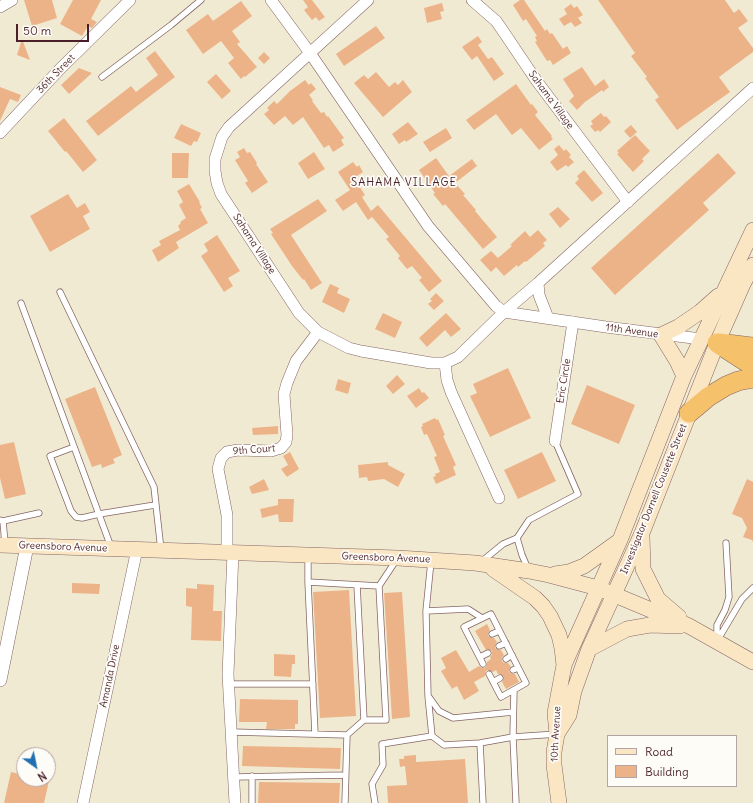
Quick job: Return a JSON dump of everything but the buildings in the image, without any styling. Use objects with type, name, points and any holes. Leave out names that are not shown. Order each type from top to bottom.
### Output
[{"type":"highway","points":[[709,341],[753,346]]},
{"type":"highway","points":[[709,341],[753,365]]},
{"type":"highway","points":[[689,413],[726,386],[738,381],[753,378]]},
{"type":"main road","name":"Investigator Dornell Cousette Street","points":[[557,734],[569,715],[574,691],[589,649],[615,595],[642,533],[689,413],[723,291],[753,230]]},
{"type":"main road","name":"Investigator Dornell Cousette Street","points":[[564,665],[620,540],[684,376],[709,341],[753,265]]},
{"type":"main road","points":[[684,376],[677,361],[661,335],[678,327],[700,312],[723,291]]},
{"type":"main road","points":[[642,533],[643,569],[658,599],[689,626]]},
{"type":"main road","points":[[549,575],[569,572],[584,566],[620,540]]},
{"type":"main road","name":"Greensboro Avenue","points":[[3,545],[398,558],[483,565],[529,571],[598,588],[689,626],[717,642],[750,657]]},
{"type":"main road","points":[[483,565],[534,598],[546,611],[555,625],[559,635],[564,665]]},
{"type":"main road","points":[[589,649],[627,629],[650,625],[689,626]]},
{"type":"main road","name":"10th Avenue","points":[[559,803],[554,765],[554,752],[557,734],[555,713],[564,665]]},
{"type":"street","points":[[0,7],[12,0]]},
{"type":"street","name":"36th Street","points":[[0,133],[60,69],[130,0]]},
{"type":"street","points":[[271,0],[310,53],[428,226],[496,306],[504,312]]},
{"type":"street","name":"Sahama Village","points":[[368,0],[229,127],[222,136],[217,148],[214,171],[217,183],[227,204],[299,313],[318,332],[349,348],[361,351],[429,363],[444,363]]},
{"type":"street","name":"Sahama Village","points":[[472,0],[503,31],[536,80],[628,202]]},
{"type":"street","points":[[499,498],[451,392],[444,363],[458,356],[504,312],[753,88]]},
{"type":"street","points":[[538,283],[539,295],[548,318]]},
{"type":"street","name":"11th Avenue","points":[[504,312],[709,341]]},
{"type":"street","name":"Eric Circle","points":[[555,440],[573,322]]},
{"type":"street","name":"9th Court","points":[[235,803],[229,684],[230,552],[227,515],[218,469],[221,458],[227,452],[238,450],[271,451],[281,448],[286,442],[287,435],[284,394],[287,383],[296,361],[318,332]]},
{"type":"street","points":[[0,680],[27,546]]},
{"type":"street","name":"Amanda Drive","points":[[83,803],[137,549]]},
{"type":"lane","points":[[102,77],[201,0]]},
{"type":"lane","points":[[60,292],[154,487],[161,550]]},
{"type":"lane","points":[[21,303],[111,549]]},
{"type":"lane","points":[[483,565],[504,544],[517,538],[529,520],[578,494],[555,440]]},
{"type":"lane","points":[[74,447],[50,456],[71,511],[76,517],[82,518],[155,505]]},
{"type":"lane","points":[[3,545],[1,520],[39,513]]},
{"type":"lane","points":[[517,538],[529,571]]},
{"type":"lane","points":[[717,642],[717,625],[725,610],[729,597],[726,543]]},
{"type":"lane","points":[[308,555],[315,734]]},
{"type":"lane","points":[[232,732],[347,735],[364,720],[386,720],[379,586],[398,558]]},
{"type":"lane","points":[[431,560],[426,611],[428,696],[432,736]]},
{"type":"lane","points":[[308,582],[379,586]]},
{"type":"lane","points":[[357,585],[364,720]]},
{"type":"lane","points":[[717,642],[742,599],[753,588]]},
{"type":"lane","points":[[426,611],[468,609],[482,618]]},
{"type":"lane","points":[[483,664],[464,627],[490,614],[512,655],[516,669],[526,683],[501,697],[489,674]]},
{"type":"lane","points":[[492,634],[499,630]]},
{"type":"lane","points":[[473,643],[480,640]]},
{"type":"lane","points":[[499,646],[506,643]]},
{"type":"lane","points":[[480,657],[488,653]]},
{"type":"lane","points":[[506,659],[512,655]]},
{"type":"lane","points":[[493,682],[500,678]]},
{"type":"lane","points":[[229,684],[312,684]]},
{"type":"lane","points":[[514,690],[513,737],[516,803]]},
{"type":"lane","points":[[428,696],[439,712],[453,718],[514,712]]},
{"type":"lane","points":[[375,803],[372,784],[383,765],[382,744],[432,736],[444,745],[480,743],[513,737],[557,734]]},
{"type":"lane","points":[[344,803],[347,735]]},
{"type":"lane","points":[[480,743],[483,803]]},
{"type":"lane","points":[[234,777],[346,775]]},
{"type":"lane","points":[[252,776],[252,803]]},
{"type":"district","name":"SAHAMA VILLAGE","points":[[404,183]]}]
